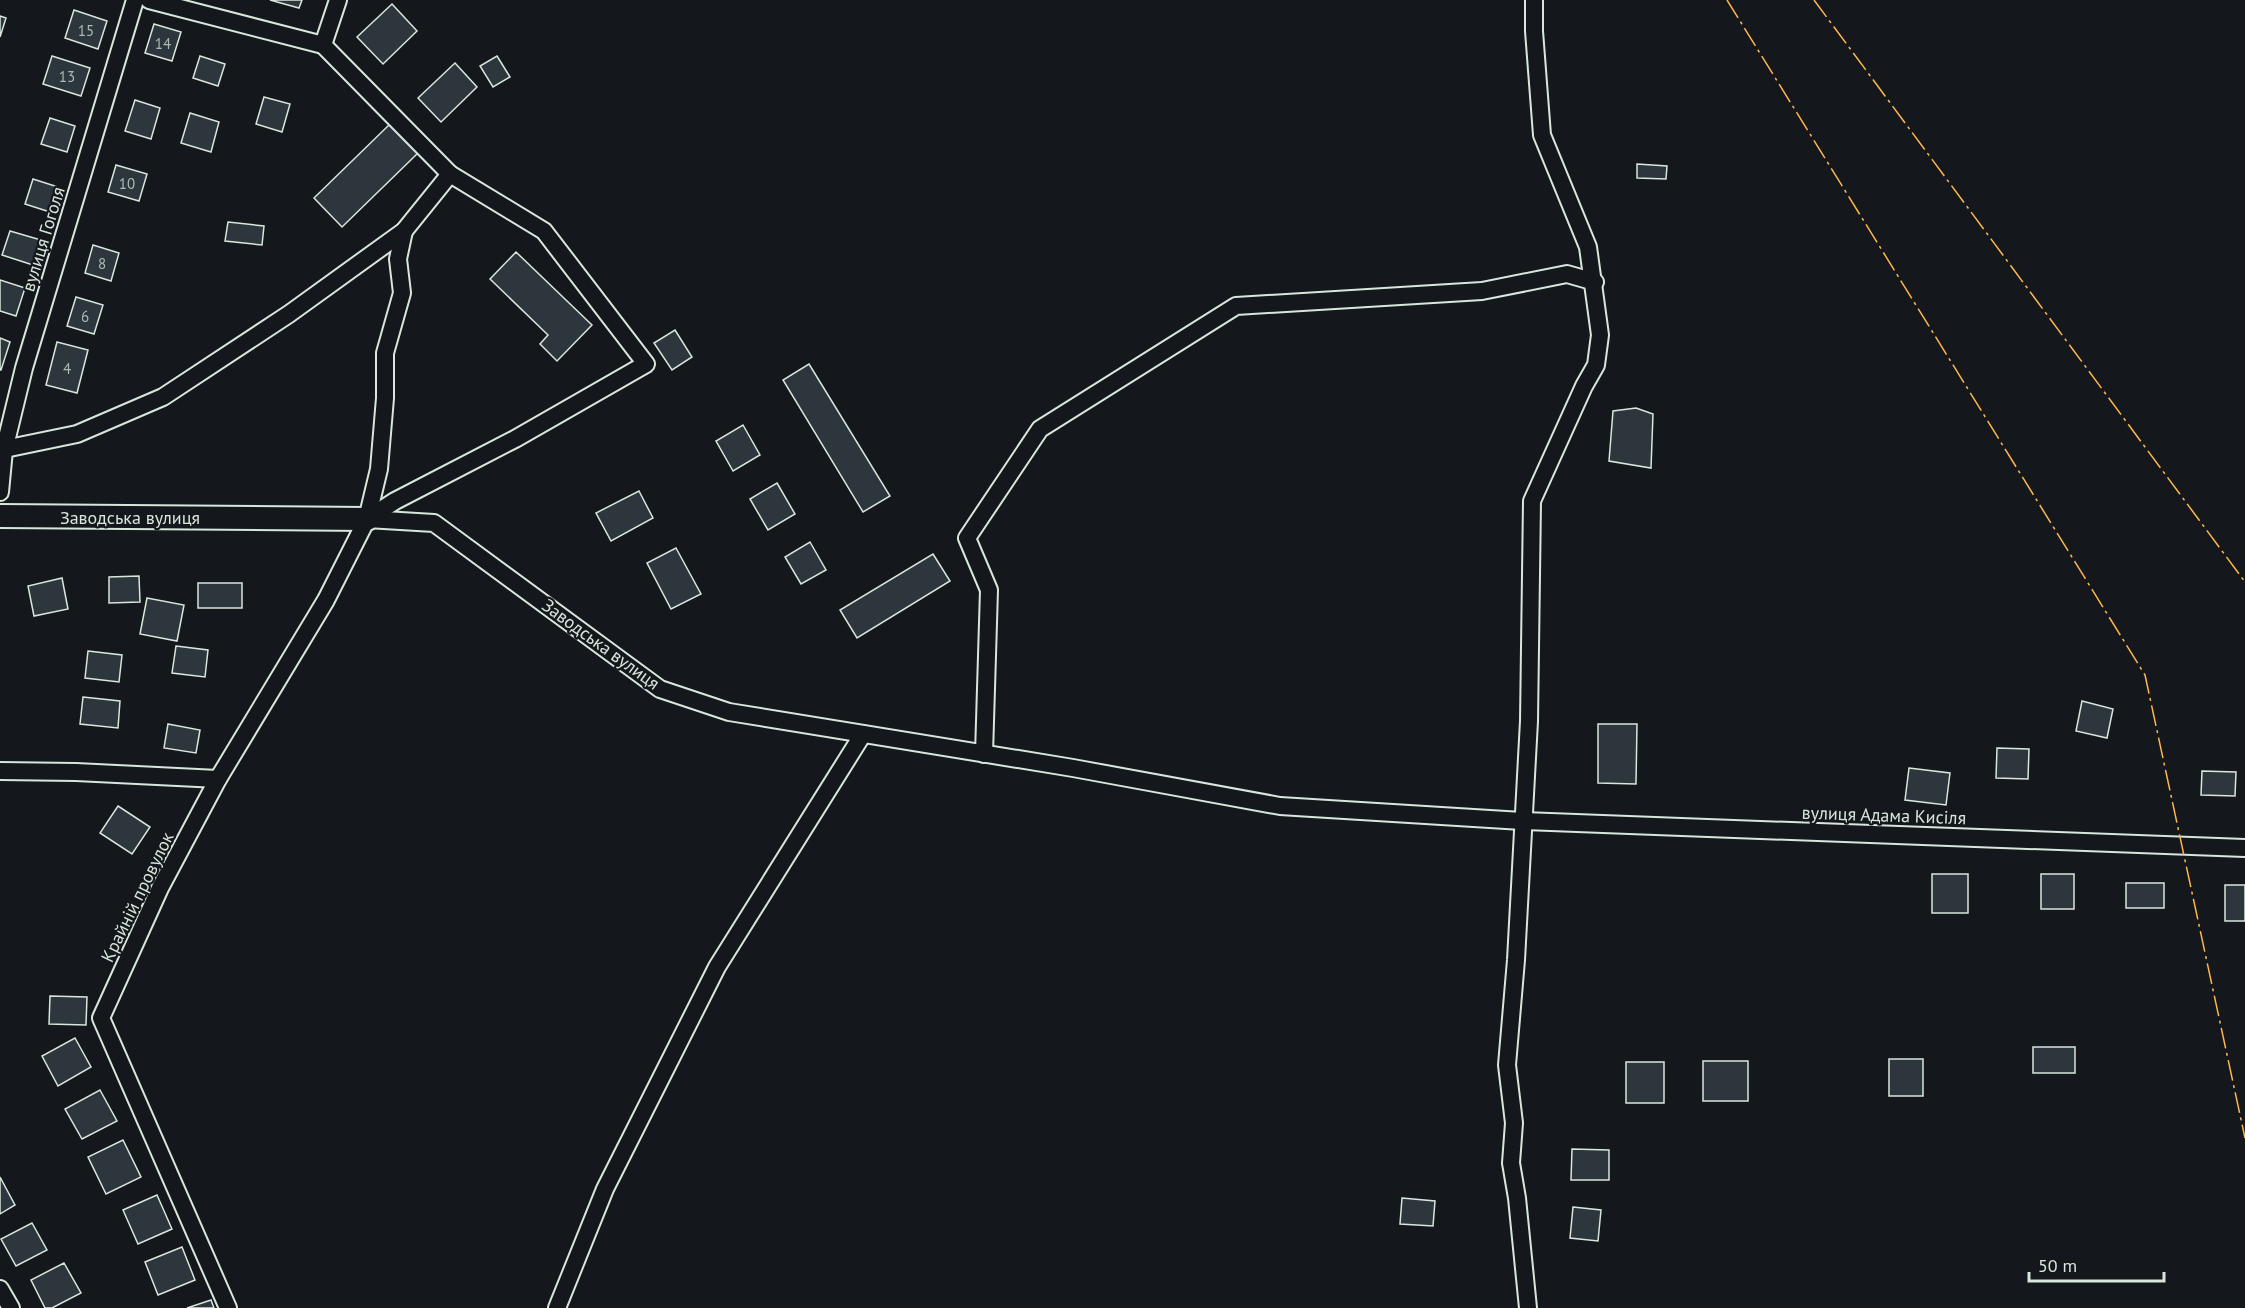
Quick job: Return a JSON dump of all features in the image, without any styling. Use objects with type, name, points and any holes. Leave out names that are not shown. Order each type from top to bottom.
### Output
[{"type":"street","name":"вулиця Гоголя","points":[[0,492],[2,450],[24,368],[135,0]]},
{"type":"street","points":[[149,0],[323,45],[450,174],[544,231],[646,364],[515,439],[395,501],[367,519]]},
{"type":"street","points":[[323,45],[338,0]]},
{"type":"street","points":[[1528,1308],[1512,1163],[1514,1123],[1507,1065],[1516,960],[1529,721],[1532,501],[1596,364],[1600,335],[1588,247],[1542,135],[1534,31],[1534,0]]},
{"type":"street","points":[[2,450],[77,434],[163,397],[289,314],[404,231],[450,174]]},
{"type":"street","name":"Крайній провулок","points":[[228,1308],[101,1018],[160,888],[218,779],[326,600],[367,519],[379,469],[385,398],[385,353],[402,293],[398,259],[404,231]]},
{"type":"street","points":[[990,755],[989,590],[967,538],[1041,429],[1236,306],[1482,291],[1567,274],[1594,282]]},
{"type":"street","name":"Заводська вулиця","points":[[0,516],[367,519],[434,523],[660,689],[729,712],[990,755]]},
{"type":"street","points":[[557,1308],[605,1189],[717,967],[863,734]]},
{"type":"street","name":"вулиця Адама Кисіля","points":[[990,755],[1280,806],[1522,821],[2245,848]]},
{"type":"street","points":[[0,771],[218,779]]},
{"type":"street","points":[[0,1289],[11,1308]]},
{"type":"building","points":[[270,0],[302,0],[299,8]]},
{"type":"building","points":[[392,4],[417,31],[383,64],[357,37]]},
{"type":"building","points":[[74,10],[107,21],[98,49],[65,38]]},
{"type":"building","points":[[0,16],[6,18],[0,37]]},
{"type":"building","points":[[154,24],[181,32],[172,61],[145,53]]},
{"type":"building","points":[[52,56],[90,68],[81,96],[43,84]]},
{"type":"building","points":[[200,56],[225,64],[218,86],[193,78]]},
{"type":"building","points":[[497,56],[510,77],[493,87],[480,66]]},
{"type":"building","points":[[455,63],[477,87],[441,122],[418,98]]},
{"type":"building","points":[[264,97],[290,104],[282,132],[256,124]]},
{"type":"building","points":[[135,100],[160,108],[151,139],[125,131]]},
{"type":"building","points":[[190,113],[219,122],[211,152],[181,143]]},
{"type":"building","points":[[50,118],[75,126],[67,152],[41,144]]},
{"type":"building","points":[[390,124],[418,153],[342,227],[314,198]]},
{"type":"building","points":[[1637,164],[1667,166],[1666,179],[1637,178]]},
{"type":"building","points":[[116,165],[147,174],[139,201],[108,192]]},
{"type":"building","points":[[33,179],[58,187],[50,212],[25,204]]},
{"type":"building","points":[[228,222],[264,226],[262,245],[225,241]]},
{"type":"building","points":[[10,231],[41,240],[33,265],[2,255]]},
{"type":"building","points":[[93,245],[119,253],[111,281],[85,273]]},
{"type":"building","points":[[516,252],[592,325],[557,361],[540,344],[548,335],[490,279]]},
{"type":"building","points":[[0,280],[25,288],[16,316],[0,311]]},
{"type":"building","points":[[76,297],[103,305],[94,334],[67,326]]},
{"type":"building","points":[[675,330],[692,357],[672,370],[654,343]]},
{"type":"building","points":[[0,338],[10,342],[1,370],[0,370]]},
{"type":"building","points":[[57,342],[88,350],[77,393],[46,385]]},
{"type":"building","points":[[809,364],[890,496],[863,512],[783,380]]},
{"type":"building","points":[[1636,408],[1653,414],[1651,468],[1609,461],[1613,411]]},
{"type":"building","points":[[743,425],[760,455],[733,471],[716,441]]},
{"type":"building","points":[[777,483],[795,514],[768,530],[750,499]]},
{"type":"building","points":[[639,491],[653,518],[611,541],[596,513]]},
{"type":"building","points":[[810,542],[826,570],[801,584],[785,557]]},
{"type":"building","points":[[676,548],[701,594],[671,609],[647,563]]},
{"type":"building","points":[[933,554],[950,581],[857,638],[840,610]]},
{"type":"building","points":[[139,576],[140,602],[109,603],[109,577]]},
{"type":"building","points":[[62,578],[68,609],[34,616],[28,586]]},
{"type":"building","points":[[198,583],[242,583],[242,608],[198,608]]},
{"type":"building","points":[[147,598],[184,605],[177,641],[140,634]]},
{"type":"building","points":[[176,646],[208,650],[205,677],[172,673]]},
{"type":"building","points":[[88,651],[122,655],[119,682],[85,678]]},
{"type":"building","points":[[83,697],[120,701],[118,728],[80,724]]},
{"type":"building","points":[[2082,701],[2113,709],[2107,738],[2076,731]]},
{"type":"building","points":[[168,724],[200,730],[196,753],[164,748]]},
{"type":"building","points":[[1598,724],[1637,724],[1636,784],[1598,783]]},
{"type":"building","points":[[1997,748],[2029,749],[2028,779],[1996,778]]},
{"type":"building","points":[[1909,768],[1950,773],[1946,805],[1905,800]]},
{"type":"building","points":[[2202,771],[2236,772],[2235,796],[2201,795]]},
{"type":"building","points":[[118,806],[150,827],[132,854],[100,833]]},
{"type":"building","points":[[1932,874],[1968,874],[1968,913],[1932,913]]},
{"type":"building","points":[[2041,874],[2074,874],[2074,909],[2041,909]]},
{"type":"building","points":[[2126,883],[2164,883],[2164,908],[2126,908]]},
{"type":"building","points":[[2225,885],[2245,885],[2245,921],[2225,921]]},
{"type":"building","points":[[50,996],[87,997],[86,1025],[49,1024]]},
{"type":"building","points":[[75,1038],[91,1067],[58,1086],[42,1056]]},
{"type":"building","points":[[2033,1047],[2075,1047],[2075,1073],[2033,1073]]},
{"type":"building","points":[[1889,1059],[1923,1059],[1923,1096],[1889,1096]]},
{"type":"building","points":[[1703,1061],[1748,1061],[1748,1101],[1703,1101]]},
{"type":"building","points":[[1626,1062],[1664,1062],[1664,1103],[1626,1103]]},
{"type":"building","points":[[100,1090],[117,1121],[82,1139],[65,1109]]},
{"type":"building","points":[[123,1140],[141,1177],[106,1194],[88,1157]]},
{"type":"building","points":[[1572,1149],[1609,1150],[1609,1180],[1571,1180]]},
{"type":"building","points":[[0,1177],[15,1205],[0,1214]]},
{"type":"building","points":[[157,1195],[172,1229],[138,1244],[123,1210]]},
{"type":"building","points":[[1402,1198],[1435,1201],[1433,1226],[1400,1224]]},
{"type":"building","points":[[1573,1207],[1601,1210],[1598,1241],[1570,1238]]},
{"type":"building","points":[[32,1223],[47,1250],[16,1266],[1,1239]]},
{"type":"building","points":[[182,1247],[195,1280],[158,1295],[145,1262]]},
{"type":"building","points":[[64,1263],[81,1293],[52,1308],[45,1308],[31,1280]]},
{"type":"building","points":[[211,1300],[214,1308],[187,1308]]},
{"type":"power","points":[[1727,0],[2145,675],[2245,1138]]},
{"type":"power","points":[[1814,0],[2245,582]]}]
